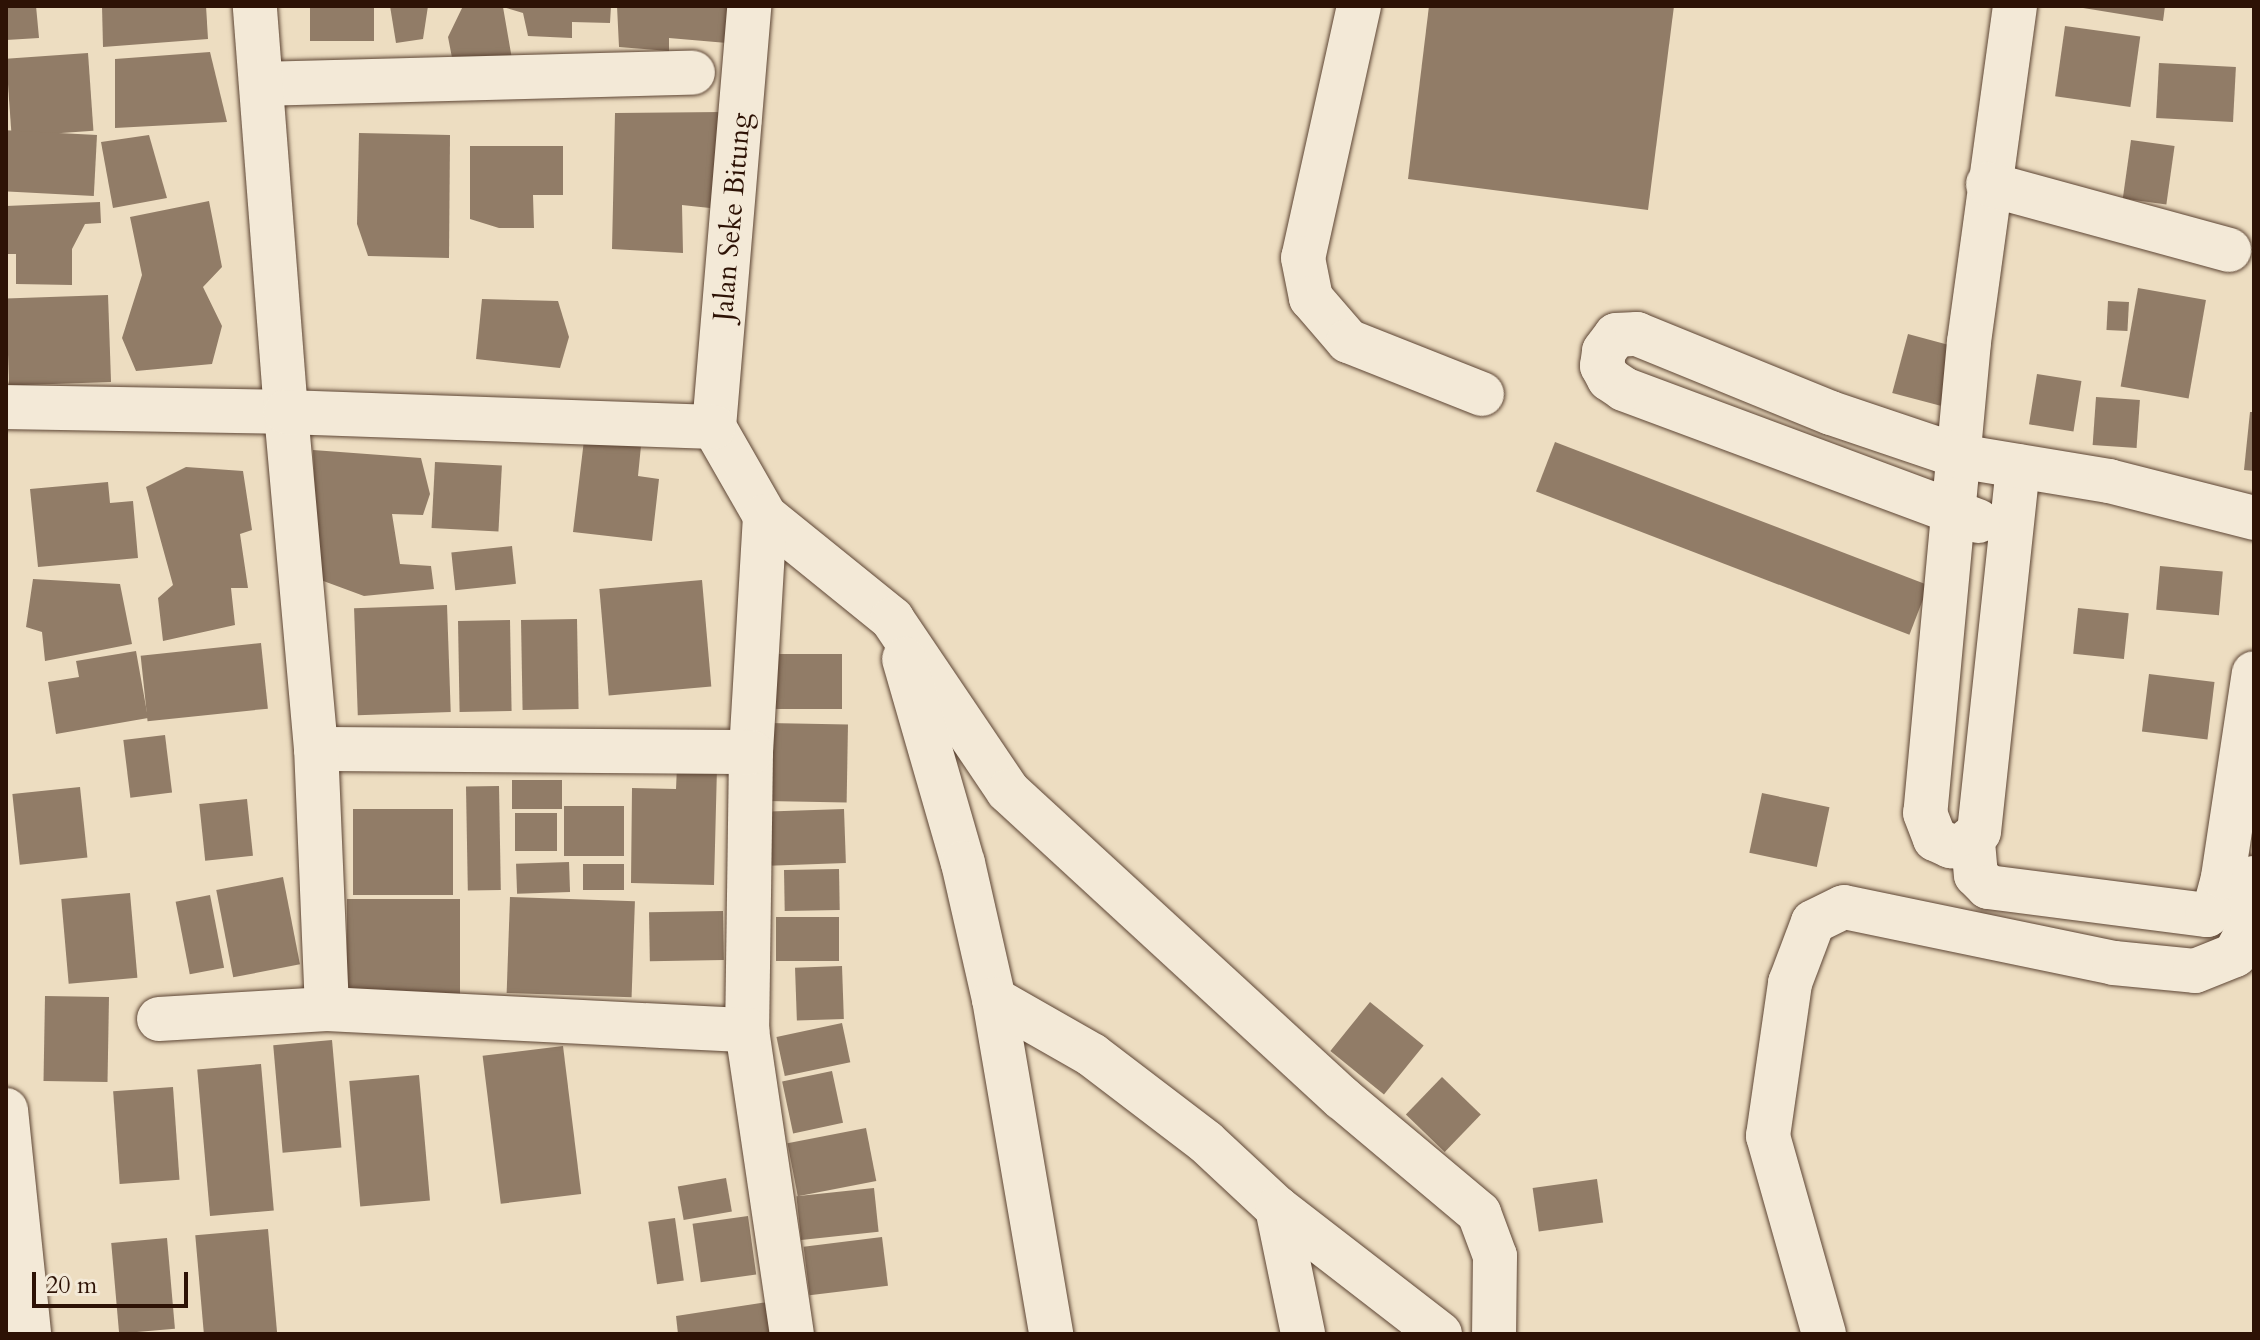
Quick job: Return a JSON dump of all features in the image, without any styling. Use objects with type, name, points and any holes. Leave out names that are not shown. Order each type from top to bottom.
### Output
[{"type":"street","points":[[255,6],[316,749],[327,1009]]},
{"type":"street","name":"Jalan Seke Bitung","points":[[714,427],[749,6]]},
{"type":"street","points":[[1359,6],[1303,258],[1311,298],[1348,341],[1482,394]]},
{"type":"street","points":[[1973,842],[1961,847],[1935,839],[1925,813],[1951,514],[1988,184],[2015,6]]},
{"type":"street","points":[[261,84],[693,73]]},
{"type":"street","points":[[1988,184],[2229,250]]},
{"type":"street","points":[[2010,530],[1951,514],[1624,389],[1609,379],[1602,366],[1604,351],[1616,335],[1637,334],[1831,413],[1958,456],[2109,481],[2254,518]]},
{"type":"street","points":[[6,407],[286,412],[714,427],[765,516],[892,619],[1008,791],[1342,1098],[1479,1213],[1495,1256],[1494,1334]]},
{"type":"street","points":[[2018,466],[1979,832],[1973,842],[1976,875],[1988,887],[2207,915],[2216,904],[2223,877],[2254,673]]},
{"type":"street","points":[[765,516],[751,752],[747,1030],[792,1334]]},
{"type":"street","points":[[892,619],[963,863],[994,999],[1051,1334]]},
{"type":"street","points":[[316,749],[751,752]]},
{"type":"street","points":[[1824,1334],[1768,1136],[1790,983],[1813,922],[1844,907],[2114,963],[2195,971],[2235,955],[2252,921],[2254,878]]},
{"type":"street","points":[[994,999],[1092,1055],[1206,1142],[1277,1208],[1440,1334]]},
{"type":"street","points":[[159,1019],[327,1009],[747,1030]]},
{"type":"street","points":[[7,1127],[29,1334]]},
{"type":"street","points":[[1277,1208],[1303,1334]]},
{"type":"building","points":[[6,6],[36,6],[39,38],[6,40]]},
{"type":"building","points":[[102,6],[206,6],[208,39],[103,47]]},
{"type":"building","points":[[310,6],[374,6],[374,41],[310,41]]},
{"type":"building","points":[[390,6],[428,6],[423,39],[396,43]]},
{"type":"building","points":[[463,6],[611,6],[610,23],[572,22],[572,38],[528,36],[523,13],[503,7],[512,59],[454,68],[448,37]]},
{"type":"building","points":[[617,6],[732,6],[727,43],[669,38],[669,51],[619,47]]},
{"type":"building","points":[[1429,6],[1674,6],[1648,210],[1408,179]]},
{"type":"building","points":[[2071,6],[2165,6],[2163,21]]},
{"type":"building","points":[[2065,26],[2140,37],[2130,107],[2055,96]]},
{"type":"building","points":[[210,52],[227,122],[115,128],[115,59]]},
{"type":"building","points":[[88,53],[93,131],[12,137],[6,59]]},
{"type":"building","points":[[2159,63],[2236,67],[2233,122],[2156,118]]},
{"type":"building","points":[[722,112],[710,208],[682,205],[683,253],[612,249],[615,113]]},
{"type":"building","points":[[6,130],[97,135],[94,196],[6,191]]},
{"type":"building","points":[[359,133],[450,135],[449,258],[368,256],[357,224]]},
{"type":"building","points":[[149,135],[167,198],[113,208],[101,142]]},
{"type":"building","points":[[2131,140],[2175,146],[2166,205],[2123,198]]},
{"type":"building","points":[[470,146],[563,146],[563,195],[533,195],[534,228],[499,228],[470,219]]},
{"type":"building","points":[[209,201],[222,267],[203,287],[222,326],[212,364],[136,371],[122,338],[142,275],[130,217]]},
{"type":"building","points":[[100,202],[101,223],[85,224],[72,249],[72,285],[16,284],[16,254],[6,254],[6,206]]},
{"type":"building","points":[[2138,288],[2206,300],[2189,398],[2121,386]]},
{"type":"building","points":[[108,295],[111,382],[9,386],[6,299]]},
{"type":"building","points":[[482,299],[558,301],[569,337],[560,368],[476,359]]},
{"type":"building","points":[[2108,301],[2129,302],[2127,331],[2106,330]]},
{"type":"building","points":[[1908,334],[1956,347],[1941,406],[1892,393]]},
{"type":"building","points":[[2037,374],[2081,381],[2073,431],[2029,424]]},
{"type":"building","points":[[2096,397],[2140,400],[2137,448],[2093,445]]},
{"type":"building","points":[[2250,412],[2254,412],[2254,471],[2244,470]]},
{"type":"building","points":[[584,440],[641,446],[638,476],[659,479],[652,541],[573,532]]},
{"type":"building","points":[[1555,442],[1928,585],[1909,635],[1536,491]]},
{"type":"building","points":[[313,450],[421,458],[430,494],[423,515],[392,514],[400,564],[431,566],[434,589],[364,596],[318,579]]},
{"type":"building","points":[[435,462],[502,466],[498,531],[432,528]]},
{"type":"building","points":[[186,467],[243,471],[252,530],[240,534],[248,588],[231,588],[235,625],[163,641],[158,598],[173,585],[146,487]]},
{"type":"building","points":[[108,482],[110,503],[133,501],[138,558],[38,567],[30,489]]},
{"type":"building","points":[[512,546],[516,584],[455,590],[451,552]]},
{"type":"building","points":[[2160,566],[2223,571],[2219,615],[2156,610]]},
{"type":"building","points":[[33,579],[120,584],[132,644],[45,661],[42,632],[26,627]]},
{"type":"building","points":[[702,580],[711,687],[609,696],[599,589]]},
{"type":"building","points":[[447,605],[451,712],[358,715],[354,608]]},
{"type":"building","points":[[2078,608],[2129,613],[2124,659],[2073,654]]},
{"type":"building","points":[[577,619],[579,709],[523,710],[521,620]]},
{"type":"building","points":[[510,620],[512,711],[460,712],[458,621]]},
{"type":"building","points":[[261,643],[268,709],[148,721],[141,656]]},
{"type":"building","points":[[136,651],[148,718],[56,734],[48,682],[79,677],[76,661]]},
{"type":"building","points":[[769,654],[842,654],[842,709],[769,709]]},
{"type":"building","points":[[2149,674],[2215,682],[2207,740],[2142,732]]},
{"type":"building","points":[[768,723],[848,724],[847,802],[767,801]]},
{"type":"building","points":[[165,735],[172,793],[130,798],[123,740]]},
{"type":"building","points":[[677,766],[717,767],[714,885],[631,883],[632,788],[676,789]]},
{"type":"building","points":[[512,780],[562,780],[562,809],[512,809]]},
{"type":"building","points":[[499,786],[501,890],[468,891],[466,787]]},
{"type":"building","points":[[80,787],[87,858],[20,865],[12,794]]},
{"type":"building","points":[[1762,793],[1829,807],[1817,867],[1749,853]]},
{"type":"building","points":[[247,799],[253,856],[205,861],[199,804]]},
{"type":"building","points":[[564,806],[624,806],[624,856],[564,856]]},
{"type":"building","points":[[353,809],[453,809],[453,895],[353,895]]},
{"type":"building","points":[[844,809],[846,863],[755,866],[753,812]]},
{"type":"building","points":[[515,813],[557,813],[557,851],[515,851]]},
{"type":"building","points":[[569,862],[570,892],[517,894],[516,864]]},
{"type":"building","points":[[583,864],[624,864],[624,890],[583,890]]},
{"type":"building","points":[[839,869],[840,910],[785,911],[784,870]]},
{"type":"building","points":[[283,877],[300,964],[233,977],[216,890]]},
{"type":"building","points":[[130,893],[137,978],[69,984],[61,899]]},
{"type":"building","points":[[210,895],[224,968],[190,974],[176,902]]},
{"type":"building","points":[[510,897],[635,901],[632,997],[507,993]]},
{"type":"building","points":[[347,899],[460,899],[460,1004],[347,1004]]},
{"type":"building","points":[[723,911],[724,960],[650,961],[649,912]]},
{"type":"building","points":[[776,917],[839,917],[839,961],[776,961]]},
{"type":"building","points":[[842,966],[844,1019],[797,1021],[795,968]]},
{"type":"building","points":[[45,996],[109,997],[108,1082],[44,1081]]},
{"type":"building","points":[[1370,1002],[1424,1045],[1384,1094],[1330,1051]]},
{"type":"building","points":[[842,1023],[850,1062],[785,1076],[776,1037]]},
{"type":"building","points":[[332,1040],[341,1148],[283,1153],[273,1045]]},
{"type":"building","points":[[563,1046],[581,1194],[501,1204],[483,1056]]},
{"type":"building","points":[[261,1064],[274,1210],[210,1216],[197,1070]]},
{"type":"building","points":[[832,1071],[843,1123],[793,1133],[782,1082]]},
{"type":"building","points":[[419,1075],[430,1201],[360,1207],[349,1081]]},
{"type":"building","points":[[1442,1077],[1481,1115],[1445,1152],[1406,1114]]},
{"type":"building","points":[[173,1087],[179,1180],[120,1184],[113,1091]]},
{"type":"building","points":[[866,1128],[876,1181],[798,1196],[787,1143]]},
{"type":"building","points":[[726,1178],[732,1211],[684,1220],[678,1187]]},
{"type":"building","points":[[1597,1179],[1603,1223],[1539,1232],[1533,1188]]},
{"type":"building","points":[[874,1188],[879,1232],[801,1240],[796,1196]]},
{"type":"building","points":[[748,1216],[756,1274],[701,1282],[693,1224]]},
{"type":"building","points":[[675,1218],[684,1280],[657,1284],[648,1222]]},
{"type":"building","points":[[268,1229],[277,1334],[204,1334],[195,1235]]},
{"type":"building","points":[[882,1237],[888,1286],[810,1295],[804,1247]]},
{"type":"building","points":[[167,1238],[175,1329],[119,1334],[111,1243]]},
{"type":"building","points":[[768,1302],[773,1334],[678,1334],[676,1316]]}]
